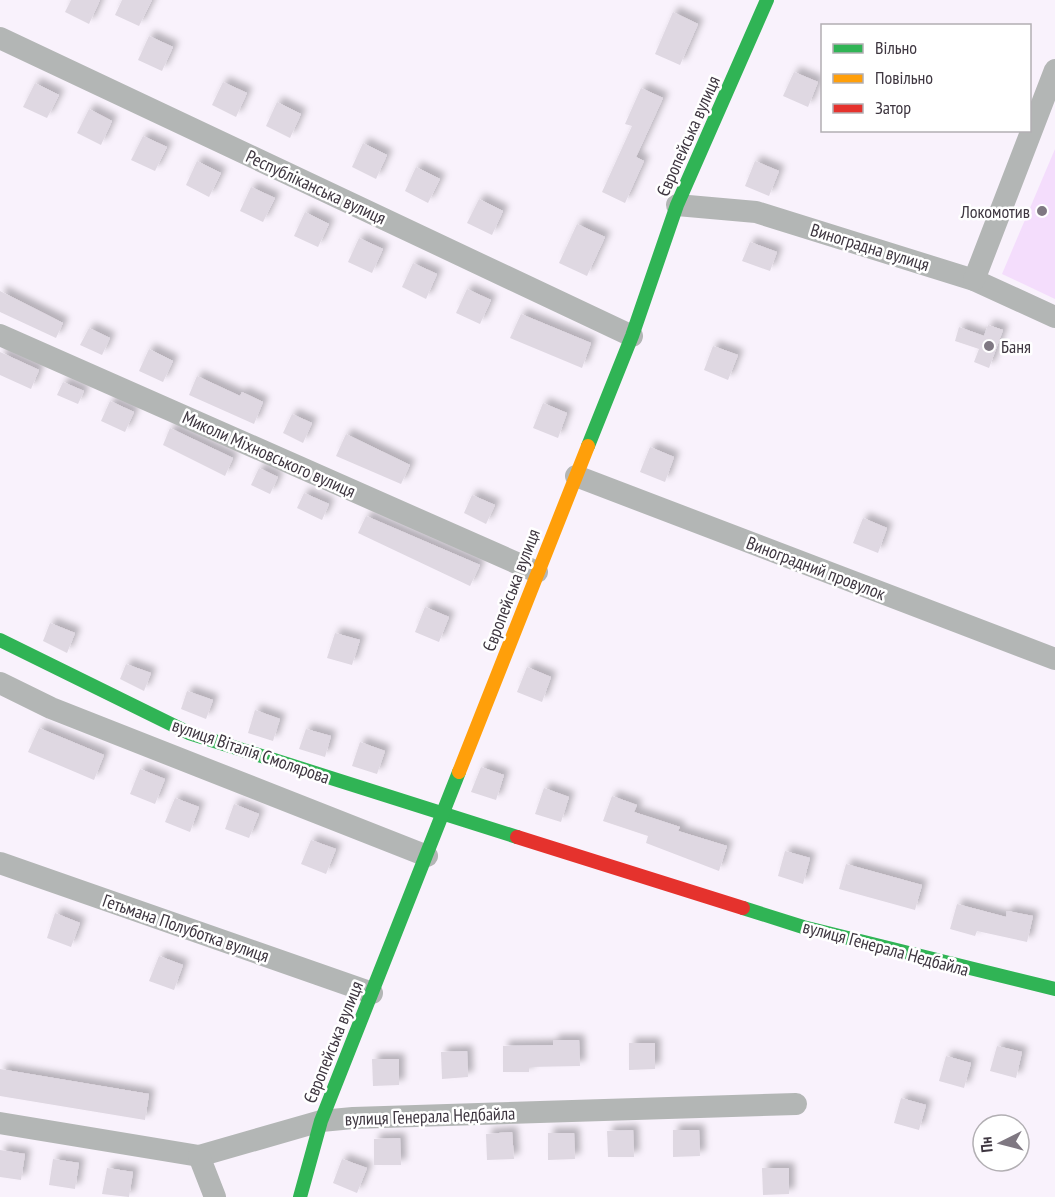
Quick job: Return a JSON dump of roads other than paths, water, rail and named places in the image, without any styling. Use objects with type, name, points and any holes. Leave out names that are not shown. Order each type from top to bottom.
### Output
[{"type":"street","name":"Європейська вулиця","points":[[300,1197],[321,1121],[632,336],[677,205],[767,0]]},
{"type":"street","name":"Республіканська вулиця","points":[[0,38],[632,336]]},
{"type":"street","points":[[974,280],[1055,70]]},
{"type":"street","name":"Виноградна вулиця","points":[[677,205],[756,212],[974,280],[1055,317]]},
{"type":"street","name":"Миколи Міхновського вулиця","points":[[0,335],[537,572]]},
{"type":"street","name":"Виноградний провулок","points":[[576,476],[1055,659]]},
{"type":"street","name":"вулиця Віталія Смолярова","points":[[0,640],[189,733],[443,815]]},
{"type":"street","name":"вулиця Віталія Смолярова","points":[[0,683],[51,708],[427,856]]},
{"type":"street","name":"вулиця Генерала Недбайла","points":[[443,815],[803,927],[966,969],[1055,989]]},
{"type":"street","name":"Гетьмана Полуботка вулиця","points":[[0,863],[372,993]]},
{"type":"street","name":"вулиця Генерала Недбайла","points":[[0,1123],[199,1156],[321,1121],[796,1104]]},
{"type":"street","points":[[199,1156],[215,1197]]},
{"type":"place","name":"Локомотив","points":[[1042,211]]},
{"type":"place","name":"Баня","points":[[989,346]]}]
